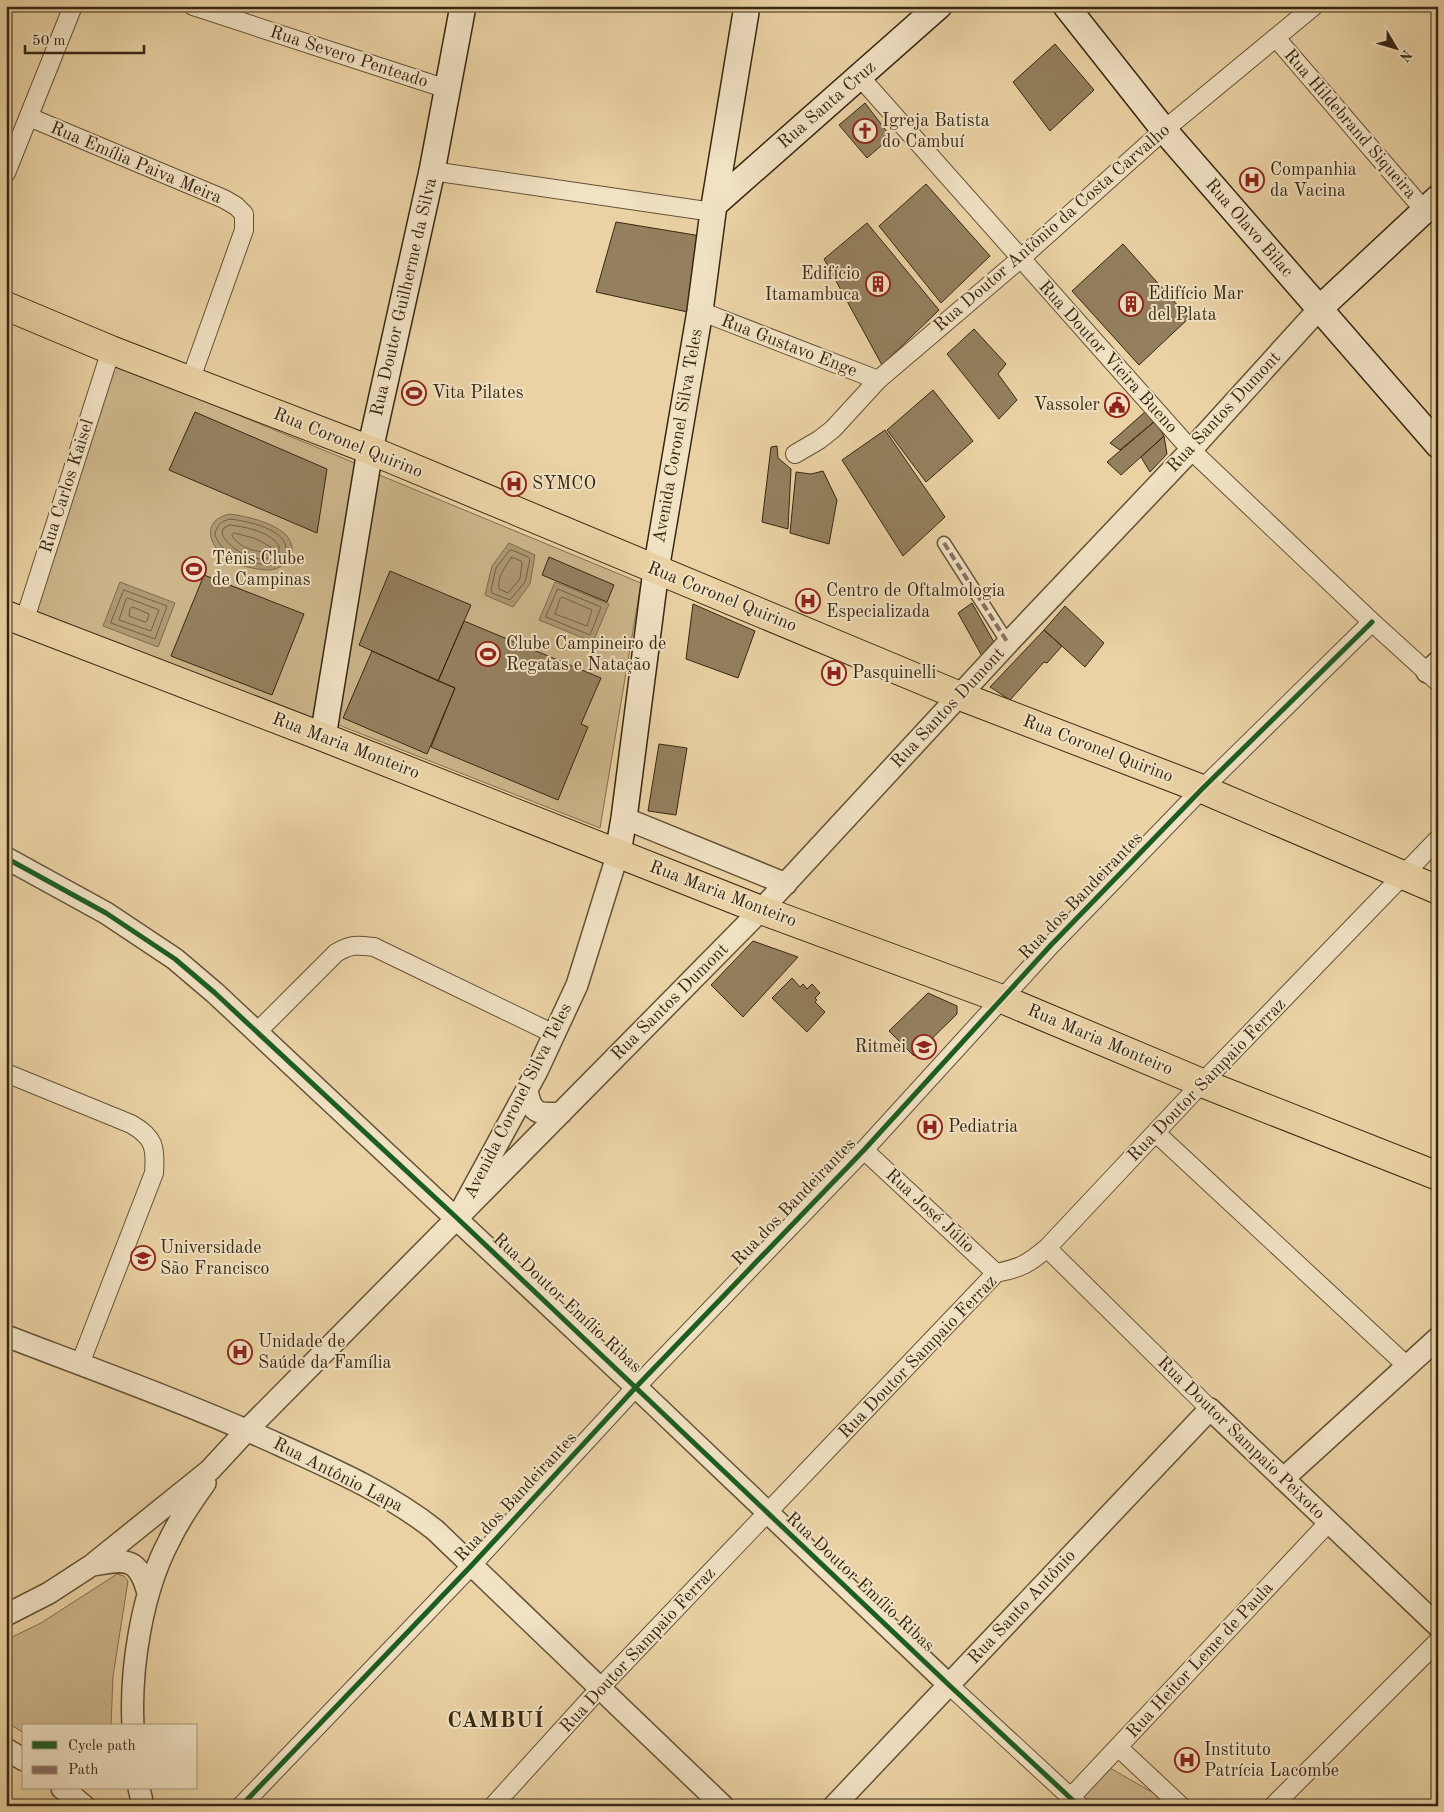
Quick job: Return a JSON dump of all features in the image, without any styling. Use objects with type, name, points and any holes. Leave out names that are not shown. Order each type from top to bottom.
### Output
[{"type":"main road","name":"Rua Doutor Guilherme da Silva","points":[[323,737],[370,450],[432,171],[463,6]]},
{"type":"main road","name":"Avenida Coronel Silva Teles","points":[[618,853],[656,570],[700,311],[714,208],[747,6]]},
{"type":"main road","name":"Rua Santa Cruz","points":[[714,208],[939,6]]},
{"type":"main road","name":"Rua Olavo Bilac","points":[[1066,6],[1164,130],[1438,445]]},
{"type":"main road","name":"Rua Santos Dumont","points":[[1319,309],[1431,204]]},
{"type":"main road","name":"Rua Coronel Quirino","points":[[6,306],[111,350],[370,450],[960,696],[1202,789],[1405,874],[1438,890]]},
{"type":"main road","name":"Rua Maria Monteiro","points":[[15,618],[761,910],[1002,999],[1202,1083],[1438,1176]]},
{"type":"street","points":[[6,172],[73,6]]},
{"type":"street","name":"Rua Severo Penteado","points":[[193,6],[447,89]]},
{"type":"street","name":"Rua Doutor Antônio da Costa Carvalho","points":[[795,454],[833,429],[878,380],[1020,259],[1164,130],[1314,6]]},
{"type":"street","name":"Rua Hildebrand Siqueira","points":[[1276,38],[1431,204]]},
{"type":"street","name":"Rua Doutor Vieira Bueno","points":[[860,77],[1191,450],[1372,622],[1434,672]]},
{"type":"street","name":"Rua Emília Paiva Meira","points":[[29,117],[224,199],[236,206],[244,214],[244,230],[190,381]]},
{"type":"street","points":[[432,171],[714,208]]},
{"type":"street","name":"Rua Santos Dumont","points":[[457,1218],[786,884],[1008,643],[1191,450],[1319,309]]},
{"type":"street","name":"Rua Gustavo Enge","points":[[700,311],[878,380]]},
{"type":"street","name":"Rua Carlos Kaisel","points":[[15,618],[111,350]]},
{"type":"street","points":[[944,543],[1008,643]]},
{"type":"street","name":"Rua dos Bandeirantes","points":[[241,1806],[471,1566],[636,1387],[864,1150],[1051,945],[1202,789],[1372,622]]},
{"type":"street","points":[[624,818],[786,884]]},
{"type":"street","name":"Rua Doutor Sampaio Ferraz","points":[[493,1806],[600,1688],[996,1273],[1022,1266],[1046,1248],[1202,1083],[1438,839]]},
{"type":"street","name":"Avenida Coronel Silva Teles","points":[[6,1615],[49,1592],[92,1565],[219,1462],[247,1430],[457,1218],[528,1090],[577,985],[618,853]]},
{"type":"street","name":"Rua Doutor Emílio Ribas","points":[[6,858],[84,900],[175,959],[215,993],[457,1218],[949,1685],[1075,1801]]},
{"type":"street","points":[[257,1032],[336,953],[348,946],[361,945],[374,947],[554,1034]]},
{"type":"street","points":[[6,1073],[132,1124],[145,1132],[152,1142],[155,1154],[154,1173],[80,1364]]},
{"type":"street","points":[[528,1090],[530,1105],[535,1110],[549,1114],[561,1113]]},
{"type":"street","points":[[1156,1133],[1407,1366]]},
{"type":"street","name":"Rua José Júlio","points":[[864,1150],[996,1273]]},
{"type":"street","name":"Rua Doutor Sampaio Peixoto","points":[[1046,1248],[1210,1409],[1438,1626]]},
{"type":"street","name":"Rua Antônio Lapa","points":[[6,1336],[247,1430],[330,1467],[411,1511],[434,1530],[722,1806]]},
{"type":"street","points":[[1283,1479],[1438,1338]]},
{"type":"street","name":"Rua Santo Antônio","points":[[834,1806],[1210,1409]]},
{"type":"street","points":[[133,1724],[132,1706],[136,1651],[148,1594],[168,1542],[184,1513],[219,1462]]},
{"type":"street","name":"Rua Heitor Leme de Paula","points":[[1075,1801],[1118,1748],[1329,1522]]},
{"type":"street","points":[[92,1565],[117,1560],[128,1562],[137,1567],[143,1576],[148,1594]]},
{"type":"street","points":[[1273,1806],[1438,1641]]},
{"type":"street","points":[[1118,1748],[1173,1803]]},
{"type":"street","points":[[6,1749],[22,1759]]},
{"type":"street","points":[[64,1790],[84,1806]]},
{"type":"shaded area","name":"Tênis Clube de Campinas","points":[[114,364],[355,463],[314,720],[36,613]]},
{"type":"shaded area","name":"Clube Campineiro de Regatas e Natação","points":[[377,474],[641,583],[600,828],[336,724]]},
{"type":"shaded area","points":[[117,1574],[124,1576],[128,1581],[113,1676],[111,1724],[22,1724],[22,1732],[6,1722],[6,1640],[41,1623]]},
{"type":"shaded area","points":[[1110,1768],[1164,1799],[1158,1806],[1092,1806],[1083,1796]]},
{"type":"water","points":[[230,514],[251,518],[284,533],[292,546],[292,552],[285,563],[272,570],[264,570],[236,563],[220,553],[212,540],[210,534],[211,527],[221,517]]},
{"type":"water","points":[[509,543],[535,555],[530,584],[513,607],[485,595],[492,566]]},
{"type":"water","points":[[120,582],[175,603],[158,647],[103,626]]},
{"type":"water","points":[[555,582],[609,604],[593,642],[539,620]]},
{"type":"building","points":[[1055,44],[1094,90],[1050,131],[1013,82]]},
{"type":"building","name":"Igreja Batista do Cambuí","points":[[865,103],[891,137],[867,158],[839,125]]},
{"type":"building","points":[[926,184],[990,256],[941,303],[879,226]]},
{"type":"building","points":[[616,222],[707,237],[692,313],[596,292]]},
{"type":"building","name":"Edifício Itamambuca","points":[[867,223],[939,310],[882,365],[824,259]]},
{"type":"building","name":"Edifício Mar del Plata","points":[[1123,244],[1189,318],[1139,365],[1072,291]]},
{"type":"building","points":[[974,329],[1006,364],[998,374],[1017,400],[999,419],[947,354]]},
{"type":"building","points":[[933,390],[973,441],[926,482],[887,430]]},
{"type":"building","points":[[1146,411],[1155,421],[1120,450],[1110,443]]},
{"type":"building","points":[[195,412],[327,469],[317,533],[169,470]]},
{"type":"building","points":[[1155,421],[1164,436],[1121,475],[1107,462]]},
{"type":"building","points":[[885,430],[945,517],[903,556],[842,460]]},
{"type":"building","points":[[1164,436],[1167,454],[1150,472],[1141,457]]},
{"type":"building","points":[[777,446],[778,458],[791,469],[788,529],[762,522],[771,447]]},
{"type":"building","points":[[823,471],[837,500],[829,544],[790,533],[796,472],[811,474]]},
{"type":"building","points":[[549,557],[614,585],[607,602],[542,575]]},
{"type":"building","points":[[390,571],[471,605],[438,681],[359,645]]},
{"type":"building","points":[[204,575],[304,614],[272,695],[171,656]]},
{"type":"building","points":[[972,603],[995,644],[982,656],[958,613]]},
{"type":"building","points":[[693,604],[755,631],[738,678],[686,659]]},
{"type":"building","points":[[1065,606],[1104,643],[1085,667],[1044,630]]},
{"type":"building","points":[[464,621],[601,678],[581,724],[588,727],[558,800],[431,747],[455,688],[438,681]]},
{"type":"building","points":[[1044,630],[1062,646],[1047,663],[1044,662],[1010,700],[990,687]]},
{"type":"building","points":[[372,651],[455,688],[427,754],[343,718]]},
{"type":"building","points":[[659,744],[687,748],[676,815],[648,811]]},
{"type":"building","points":[[753,941],[798,957],[743,1017],[711,985]]},
{"type":"building","points":[[792,978],[800,987],[803,984],[807,989],[812,984],[820,993],[815,998],[817,1000],[815,1002],[825,1012],[807,1032],[772,998]]},
{"type":"building","points":[[928,993],[957,1006],[957,1014],[914,1056],[889,1031]]},
{"type":"marked path","points":[[944,543],[1008,643]]},
{"type":"cycle path","points":[[241,1806],[471,1566],[636,1387],[864,1150],[1051,945],[1202,789],[1372,622]]},
{"type":"cycle path","points":[[6,858],[106,913],[175,959],[215,993],[457,1218],[1079,1806]]},
{"type":"place","name":"Igreja Batista do Cambuí","points":[[865,131]]},
{"type":"place","name":"Companhia da Vacina","points":[[1252,180]]},
{"type":"place","name":"Edifício Itamambuca","points":[[878,284]]},
{"type":"place","name":"Edifício Mar del Plata","points":[[1131,304]]},
{"type":"place","name":"Vita Pilates","points":[[414,393]]},
{"type":"place","name":"Vassoler","points":[[1117,405]]},
{"type":"place","name":"SYMCO","points":[[514,484]]},
{"type":"place","name":"Tênis Clube de Campinas","points":[[194,569]]},
{"type":"place","name":"Centro de Oftalmologia Especializada","points":[[808,601]]},
{"type":"place","name":"Clube Campineiro de Regatas e Natação","points":[[488,654]]},
{"type":"place","name":"Pasquinelli","points":[[834,673]]},
{"type":"place","name":"Ritmei","points":[[924,1047]]},
{"type":"place","name":"Pediatria","points":[[930,1127]]},
{"type":"place","name":"Universidade São Francisco","points":[[143,1258]]},
{"type":"place","name":"Unidade de Saúde da Família","points":[[240,1352]]},
{"type":"place","name":"Instituto Patrícia Lacombe","points":[[1187,1760]]},
{"type":"district","name":"CAMBUÍ","points":[[496,1721]]}]
